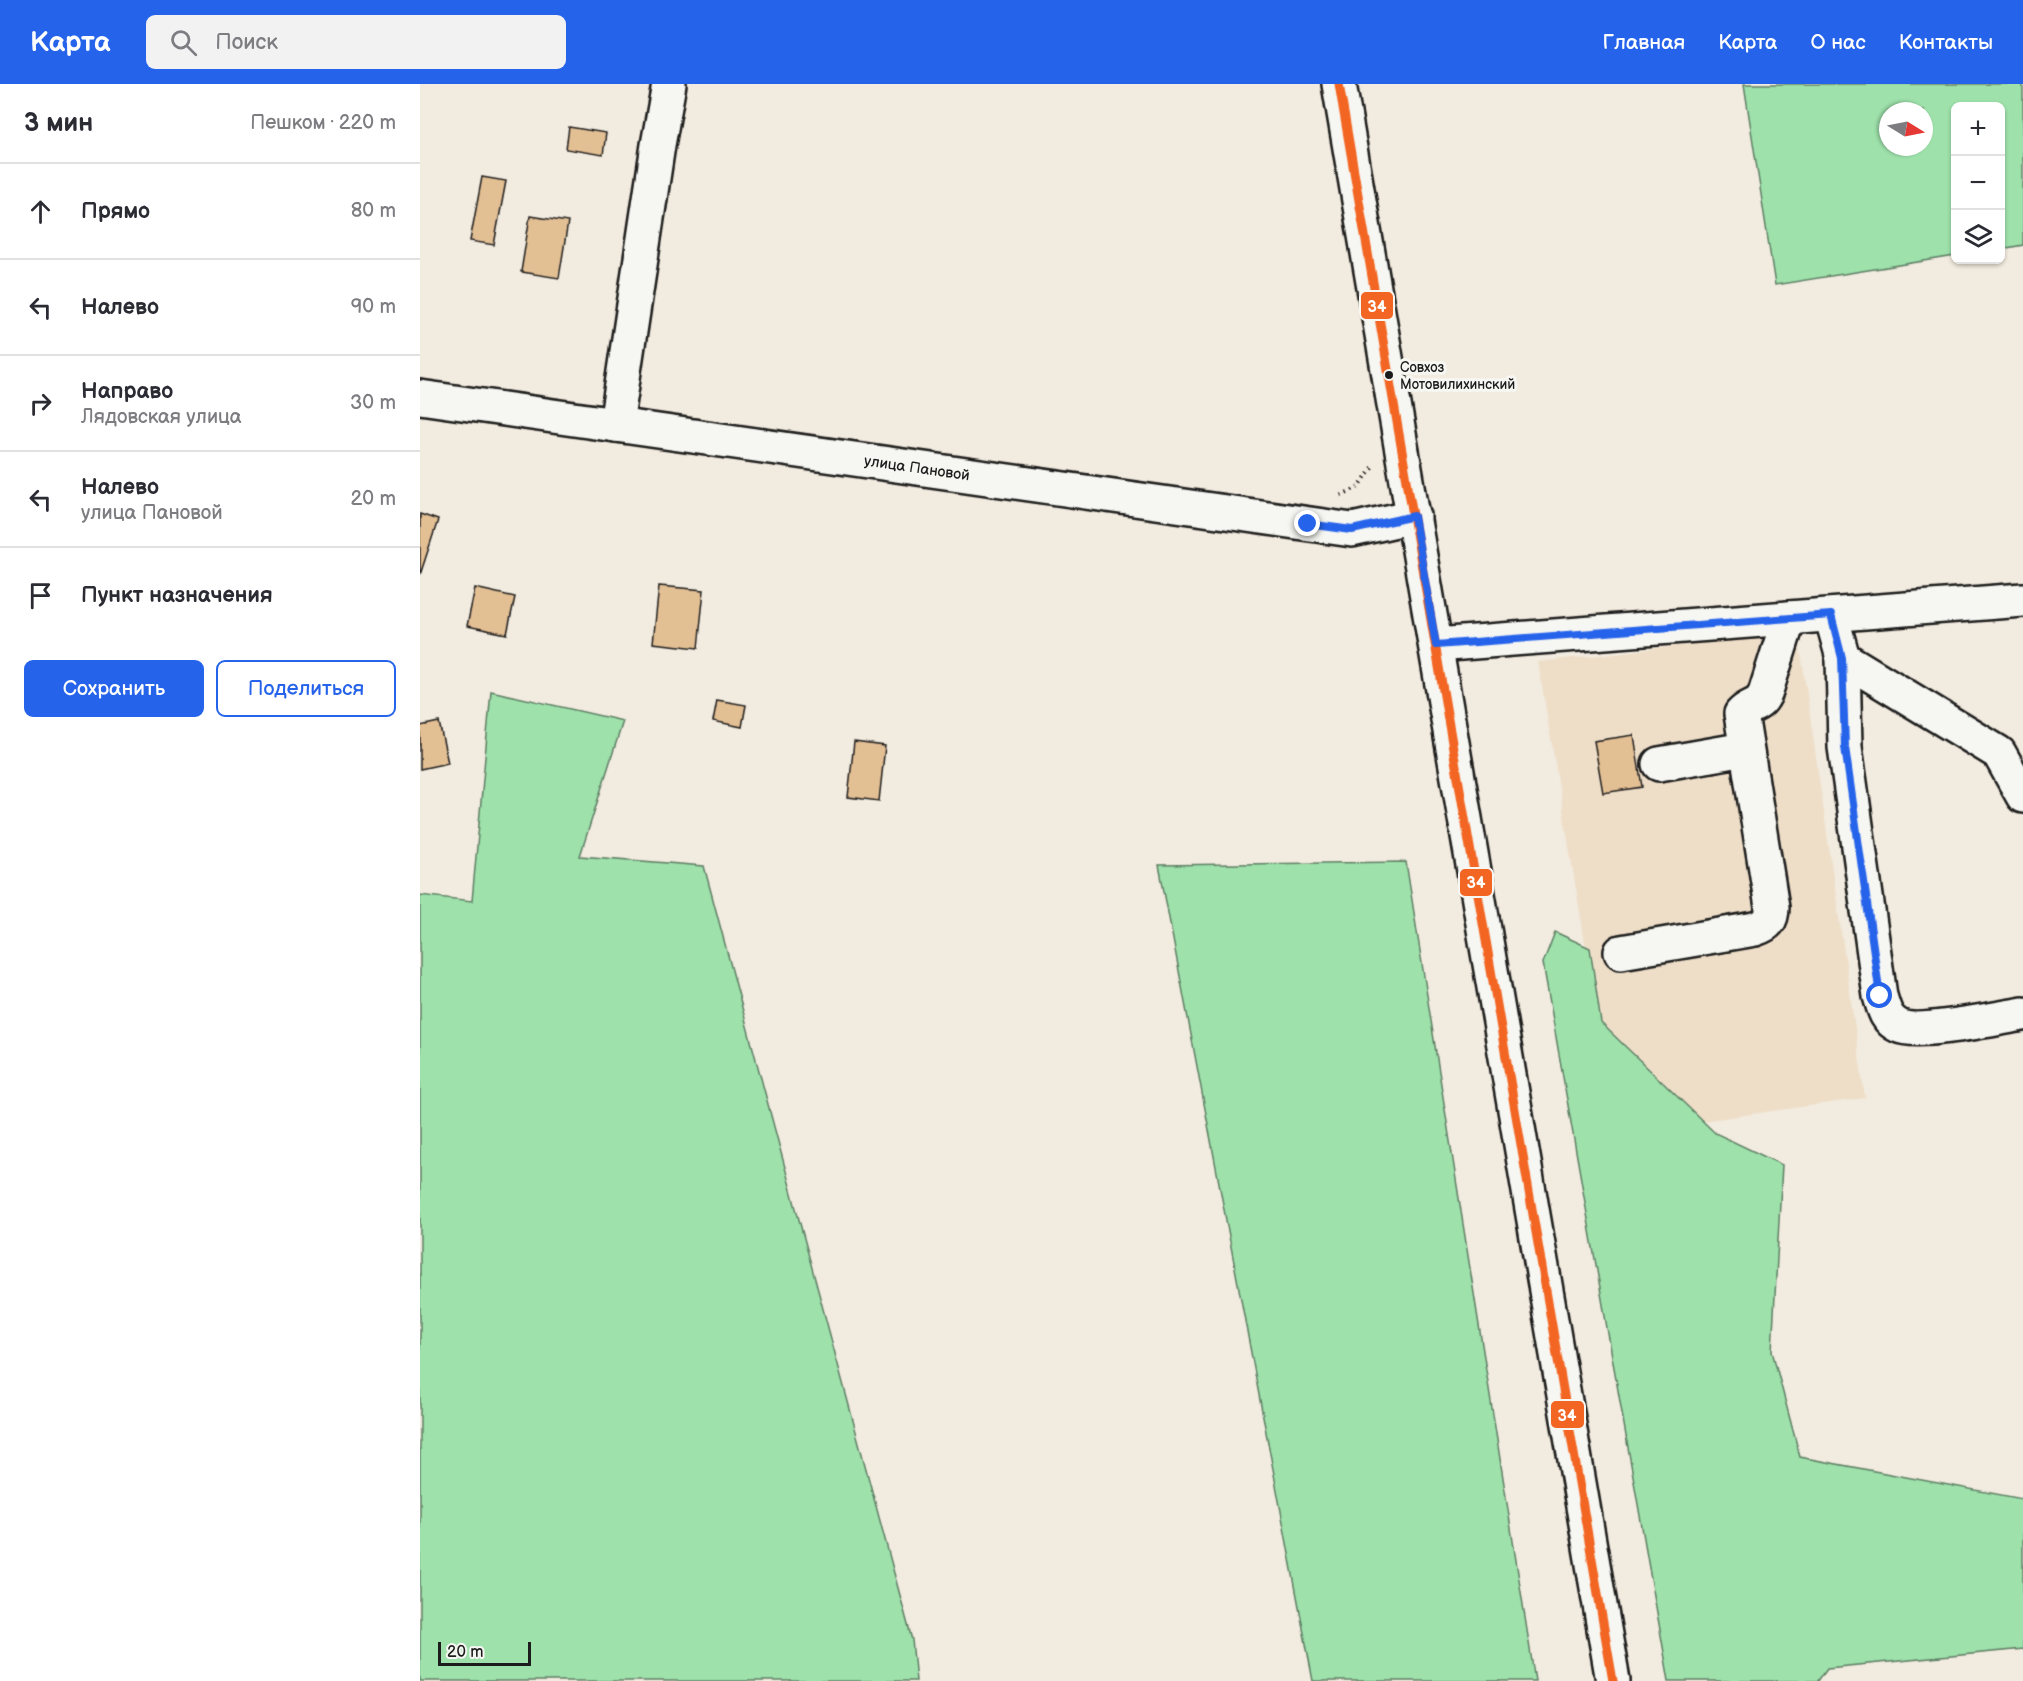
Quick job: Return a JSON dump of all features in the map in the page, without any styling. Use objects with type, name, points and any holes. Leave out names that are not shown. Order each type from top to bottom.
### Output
[{"type":"street","points":[[616,425],[669,84]]},
{"type":"street","points":[[1339,84],[1612,1681]]},
{"type":"street","name":"улица Пановой","points":[[420,397],[1352,530],[1414,516]]},
{"type":"street","points":[[1436,645],[2023,600]]},
{"type":"street","points":[[1831,615],[1842,658],[1845,747],[1880,996],[1886,1017],[1900,1027],[1919,1029],[2023,1014]]},
{"type":"street","points":[[1621,952],[1755,929],[1766,926],[1772,917],[1741,714],[1745,709],[1760,703],[1765,694],[1789,618]]},
{"type":"street","points":[[1842,658],[1999,753],[2023,796]]},
{"type":"street","points":[[1659,764],[1745,749]]},
{"type":"path","points":[[1308,524],[1309,502],[1332,498],[1359,487],[1375,461]]},
{"type":"shaded area","points":[[1798,632],[1865,1098],[1617,1133],[1538,662]]},
{"type":"green space","points":[[1744,84],[2023,84],[2023,245],[2005,248],[2005,102],[1951,102],[1951,257],[1775,285]]},
{"type":"green space","points":[[491,691],[623,721],[580,856],[704,866],[912,1640],[916,1681],[420,1681],[420,895],[472,901]]},
{"type":"green space","points":[[1406,862],[1535,1681],[1313,1681],[1159,865]]},
{"type":"green space","points":[[1555,932],[1590,948],[1601,1023],[1715,1133],[1782,1165],[1772,1351],[1800,1457],[2023,1499],[2023,1649],[1827,1668],[1818,1681],[1669,1681],[1543,963]]},
{"type":"building","points":[[569,127],[606,133],[603,155],[566,149]]},
{"type":"building","points":[[482,177],[506,181],[494,245],[470,241]]},
{"type":"building","points":[[530,216],[568,222],[559,278],[521,272]]},
{"type":"building","points":[[420,514],[438,520],[420,575]]},
{"type":"building","points":[[659,586],[704,590],[698,648],[653,643]]},
{"type":"building","points":[[475,588],[515,597],[507,634],[467,626]]},
{"type":"building","points":[[717,700],[746,705],[742,727],[713,721]]},
{"type":"building","points":[[439,722],[448,763],[420,769],[420,726]]},
{"type":"building","points":[[1634,735],[1642,787],[1603,793],[1594,741]]},
{"type":"building","points":[[854,742],[885,746],[879,801],[848,797]]},
{"type":"transit line","name":"34","points":[[1339,84],[1613,1681]]},
{"type":"place","name":"Совхоз Мотовилихинский","points":[[1389,375]]},
{"type":"route","points":[[1308,524],[1352,530],[1414,516],[1436,645],[1831,615],[1842,658],[1845,747],[1880,996]]}]
